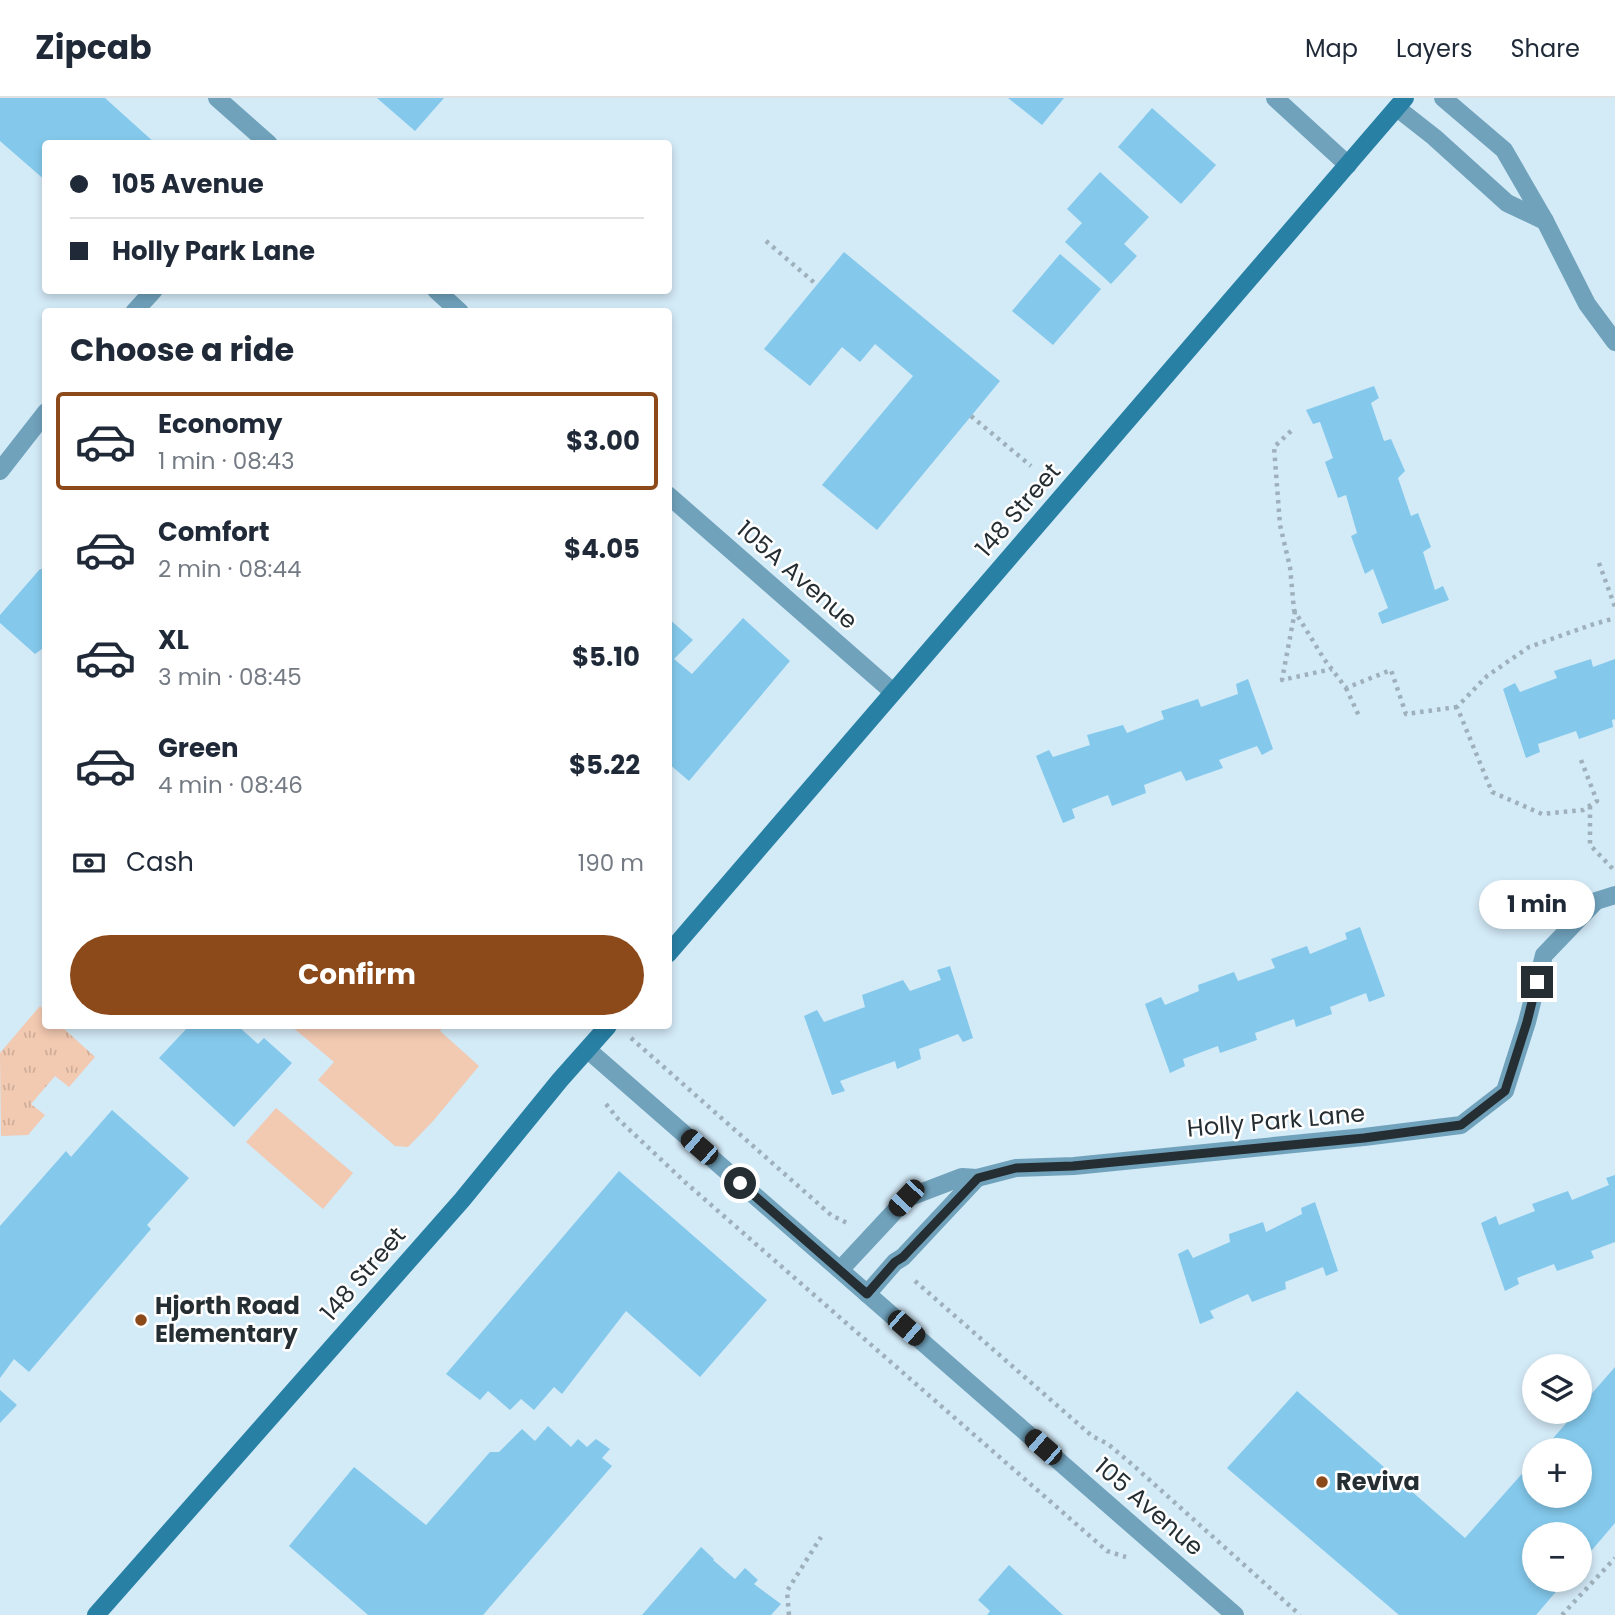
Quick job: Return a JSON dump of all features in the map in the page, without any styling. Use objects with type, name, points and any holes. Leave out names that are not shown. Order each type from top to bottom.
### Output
[{"type":"main road","name":"148 Street","points":[[672,949],[1401,103]]},
{"type":"main road","name":"148 Street","points":[[96,1615],[462,1200],[606,1029]]},
{"type":"street","points":[[217,98],[264,140]]},
{"type":"street","points":[[1275,98],[1348,165]]},
{"type":"street","points":[[1443,98],[1504,150],[1545,221],[1587,304],[1615,342]]},
{"type":"street","points":[[1401,103],[1434,138],[1507,202],[1545,221]]},
{"type":"street","points":[[138,308],[150,294]]},
{"type":"street","points":[[440,294],[456,308]]},
{"type":"street","points":[[0,471],[42,417]]},
{"type":"street","name":"105A Avenue","points":[[672,498],[894,692]]},
{"type":"street","name":"Holly Park Lane","points":[[839,1269],[906,1198],[962,1177],[978,1178],[1016,1168],[1073,1166],[1364,1138],[1461,1125],[1505,1091],[1527,1022],[1544,955],[1595,901],[1615,895]]},
{"type":"street","name":"105 Avenue","points":[[588,1050],[1235,1615]]},
{"type":"street","points":[[867,1294],[978,1178]]},
{"type":"path","points":[[766,241],[817,285]]},
{"type":"path","points":[[971,415],[1031,466]]},
{"type":"path","points":[[1292,431],[1274,447],[1280,525],[1290,567],[1295,611],[1282,680],[1332,669]]},
{"type":"path","points":[[1599,563],[1615,607]]},
{"type":"path","points":[[1295,611],[1346,688],[1359,716]]},
{"type":"path","points":[[1346,688],[1391,670],[1406,714],[1457,707],[1487,677],[1529,647],[1615,618]]},
{"type":"path","points":[[1457,707],[1492,792],[1542,814],[1583,810],[1597,801],[1581,760]]},
{"type":"path","points":[[1590,805],[1590,845],[1615,871]]},
{"type":"path","points":[[628,1035],[831,1215],[851,1225],[868,1239]]},
{"type":"path","points":[[569,1071],[696,1192],[1107,1551],[1132,1559]]},
{"type":"path","points":[[895,1262],[1092,1436],[1108,1444],[1300,1615]]},
{"type":"path","points":[[789,1615],[787,1591],[821,1537]]},
{"type":"path","points":[[1562,1615],[1615,1558]]},
{"type":"green space","points":[[40,1006],[42,1029],[64,1029],[95,1057],[69,1087],[55,1076],[31,1104],[45,1115],[28,1135],[1,1136],[0,1053]]},
{"type":"green space","points":[[295,1029],[442,1029],[440,1031],[479,1066],[408,1147],[395,1146],[318,1080],[334,1062]]},
{"type":"green space","points":[[276,1108],[353,1173],[323,1209],[246,1142]]},
{"type":"building","points":[[0,98],[105,98],[152,140],[42,140],[42,178],[0,141]]},
{"type":"building","points":[[377,98],[444,98],[415,131]]},
{"type":"building","points":[[1008,98],[1064,98],[1042,125]]},
{"type":"building","points":[[1152,108],[1216,165],[1181,204],[1118,147]]},
{"type":"building","points":[[1100,172],[1149,217],[1124,244],[1137,256],[1111,284],[1065,242],[1082,223],[1067,209]]},
{"type":"building","points":[[844,252],[1000,381],[877,530],[822,485],[913,376],[875,344],[860,362],[842,347],[810,386],[764,349]]},
{"type":"building","points":[[1060,254],[1101,289],[1053,345],[1012,311]]},
{"type":"building","points":[[1374,386],[1379,398],[1371,403],[1384,441],[1391,439],[1405,471],[1398,478],[1411,516],[1418,513],[1431,547],[1423,552],[1435,590],[1443,586],[1449,600],[1382,624],[1378,613],[1388,608],[1373,569],[1365,574],[1351,536],[1357,533],[1346,495],[1338,498],[1325,462],[1333,458],[1320,422],[1313,424],[1306,410]]},
{"type":"building","points":[[42,569],[42,649],[35,654],[0,623],[0,615]]},
{"type":"building","points":[[743,618],[790,661],[689,781],[672,766],[672,622],[693,640],[674,659],[692,674]]},
{"type":"building","points":[[1591,659],[1593,667],[1615,659],[1613,727],[1579,739],[1576,731],[1538,744],[1540,752],[1526,758],[1503,689],[1515,683],[1520,692],[1557,678],[1554,671]]},
{"type":"building","points":[[1248,679],[1273,749],[1262,755],[1257,746],[1219,760],[1223,768],[1186,781],[1181,771],[1144,785],[1146,793],[1112,806],[1108,795],[1072,809],[1075,818],[1063,823],[1036,756],[1049,750],[1053,757],[1090,745],[1087,735],[1123,725],[1127,733],[1164,719],[1161,711],[1198,699],[1201,707],[1238,694],[1236,684]]},
{"type":"building","points":[[1360,927],[1385,996],[1369,1002],[1366,993],[1330,1007],[1332,1014],[1296,1027],[1294,1019],[1255,1033],[1257,1040],[1220,1053],[1218,1046],[1183,1059],[1185,1066],[1170,1073],[1145,1004],[1161,997],[1165,1005],[1199,991],[1198,985],[1234,972],[1238,981],[1275,968],[1271,959],[1307,946],[1310,954],[1347,939],[1345,933]]},
{"type":"building","points":[[950,966],[973,1038],[963,1042],[958,1034],[919,1049],[921,1059],[897,1069],[895,1061],[840,1081],[845,1091],[832,1095],[804,1016],[817,1010],[824,1022],[865,1007],[862,995],[903,980],[910,991],[941,980],[937,970]]},
{"type":"building","points":[[186,1029],[241,1029],[258,1044],[264,1038],[292,1063],[234,1127],[159,1058]]},
{"type":"building","points":[[112,1110],[189,1178],[147,1225],[151,1229],[29,1372],[14,1359],[0,1378],[0,1226],[66,1151],[71,1157]]},
{"type":"building","points":[[619,1171],[767,1300],[700,1377],[626,1311],[562,1394],[554,1387],[534,1410],[521,1399],[510,1410],[488,1391],[480,1400],[446,1374]]},
{"type":"building","points":[[1615,1175],[1615,1242],[1591,1251],[1594,1258],[1557,1271],[1554,1264],[1517,1278],[1519,1284],[1505,1291],[1481,1223],[1496,1216],[1499,1225],[1535,1211],[1532,1204],[1568,1191],[1572,1200],[1609,1185],[1606,1178]]},
{"type":"building","points":[[1315,1202],[1338,1271],[1326,1276],[1323,1267],[1285,1282],[1286,1289],[1252,1302],[1248,1294],[1210,1311],[1214,1318],[1200,1324],[1178,1254],[1188,1249],[1193,1258],[1230,1242],[1229,1234],[1263,1222],[1266,1232],[1302,1214],[1301,1208]]},
{"type":"building","name":"Reviva","points":[[1615,1367],[1615,1523],[1592,1550],[1592,1522],[1522,1522],[1522,1592],[1556,1592],[1536,1615],[1399,1615],[1227,1468],[1297,1391],[1465,1538],[1522,1474],[1522,1508],[1592,1508],[1592,1438],[1553,1438],[1566,1424],[1592,1424],[1592,1393]]},
{"type":"building","points":[[0,1390],[17,1405],[0,1423]]},
{"type":"building","points":[[548,1426],[571,1447],[578,1439],[587,1447],[596,1439],[610,1449],[602,1458],[612,1466],[483,1615],[368,1615],[289,1546],[354,1467],[426,1525],[490,1452],[499,1452],[522,1429],[535,1441]]},
{"type":"building","points":[[701,1547],[735,1579],[745,1568],[758,1580],[754,1584],[781,1604],[771,1615],[642,1615]]},
{"type":"building","points":[[1009,1565],[1063,1615],[987,1615],[990,1611],[978,1600]]},
{"type":"place","name":"Hjorth Road Elementary","points":[[141,1320]]},
{"type":"place","name":"Reviva","points":[[1322,1482]]},
{"type":"route","points":[[740,1183],[867,1294],[978,1178],[1016,1168],[1073,1166],[1364,1138],[1461,1125],[1505,1091],[1537,982]]}]
